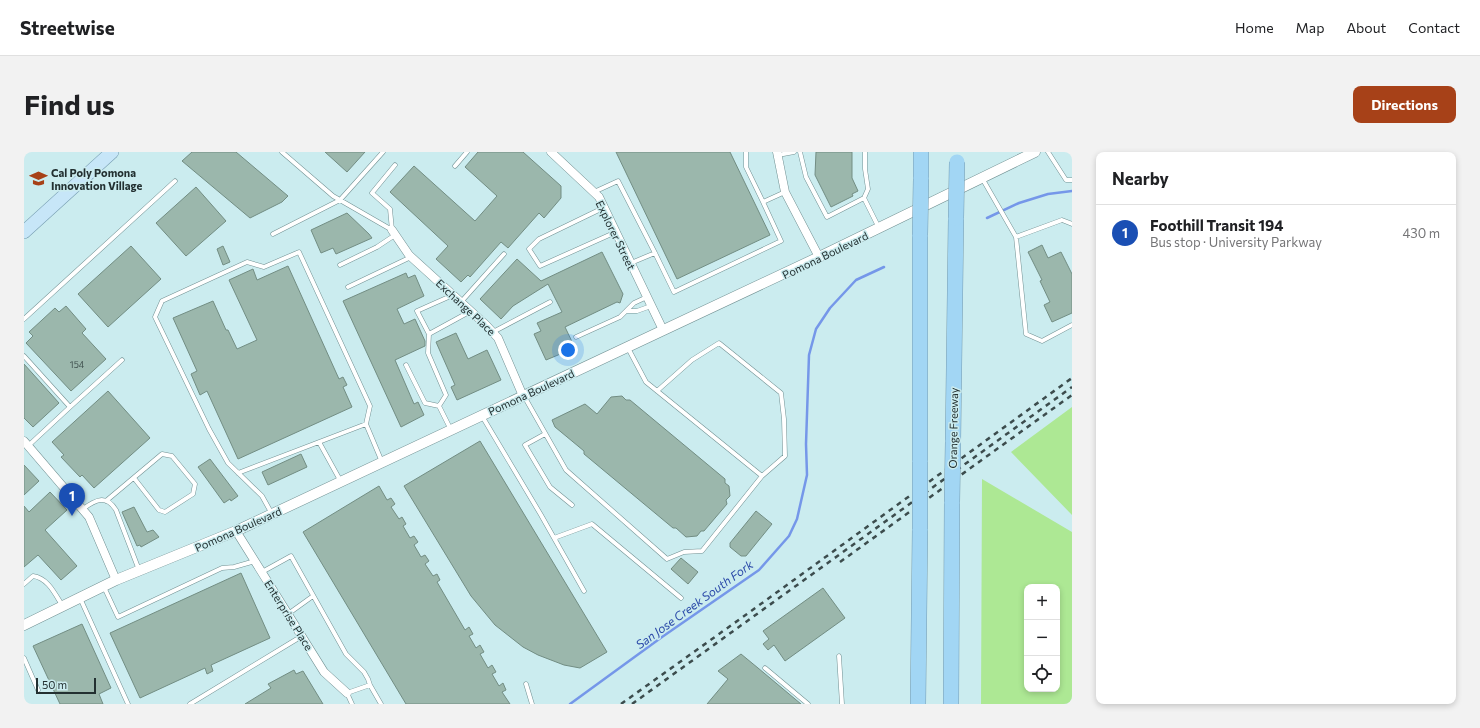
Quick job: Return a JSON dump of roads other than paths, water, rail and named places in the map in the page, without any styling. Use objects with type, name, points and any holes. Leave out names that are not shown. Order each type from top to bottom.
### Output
[{"type":"highway","points":[[918,704],[921,152]]},
{"type":"highway","name":"Orange Freeway","points":[[950,704],[957,157]]},
{"type":"main road","points":[[24,232],[112,152]]},
{"type":"street","name":"Explorer Street","points":[[552,152],[599,197],[663,330]]},
{"type":"street","name":"Pomona Boulevard","points":[[24,625],[116,580],[236,531],[382,463],[663,330],[820,258],[1035,152]]},
{"type":"street","points":[[777,153],[785,192],[820,258]]},
{"type":"street","name":"Exchange Place","points":[[394,233],[411,257],[471,311],[498,338],[523,396]]},
{"type":"street","points":[[25,442],[89,517],[116,580]]},
{"type":"street","name":"Enterprise Place","points":[[236,531],[324,672],[348,693]]},
{"type":"lane","points":[[282,152],[333,196],[394,233]]},
{"type":"lane","points":[[274,234],[340,200],[382,152]]},
{"type":"lane","points":[[455,166],[467,152]]},
{"type":"lane","points":[[594,192],[618,182],[674,292],[781,241],[746,167],[746,152]]},
{"type":"lane","points":[[777,153],[794,152]]},
{"type":"lane","points":[[800,152],[806,177],[827,217],[864,198],[868,190],[865,169],[865,152]]},
{"type":"lane","points":[[1048,152],[1066,180],[1072,180]]},
{"type":"lane","points":[[394,233],[390,209],[372,193],[395,165]]},
{"type":"lane","points":[[982,178],[1016,237],[1026,334],[1042,341],[1072,325]]},
{"type":"lane","points":[[24,319],[175,181]]},
{"type":"lane","points":[[763,202],[785,192]]},
{"type":"lane","points":[[864,198],[879,228]]},
{"type":"lane","points":[[603,208],[539,239],[529,249],[540,266],[616,232]]},
{"type":"lane","points":[[1016,237],[1062,220],[1072,224]]},
{"type":"lane","points":[[340,265],[377,247],[394,233]]},
{"type":"lane","points":[[272,514],[262,496],[228,463],[209,429],[155,317],[162,301],[247,262],[264,266],[299,252],[370,406],[366,424],[382,463]]},
{"type":"lane","points":[[631,263],[655,253]]},
{"type":"lane","points":[[461,302],[504,254]]},
{"type":"lane","points":[[348,287],[411,257]]},
{"type":"lane","points":[[439,406],[446,395],[428,353],[429,334],[417,311],[453,295]]},
{"type":"lane","points":[[576,337],[620,317],[634,303],[647,297]]},
{"type":"lane","points":[[493,332],[550,302]]},
{"type":"lane","points":[[626,311],[637,311],[651,306]]},
{"type":"lane","points":[[429,334],[471,311]]},
{"type":"lane","points":[[523,396],[566,470],[667,559],[684,552],[702,551],[762,476],[785,456],[784,419],[781,393],[719,343],[692,360],[657,391]]},
{"type":"lane","points":[[627,347],[646,382],[762,476]]},
{"type":"lane","points":[[24,356],[70,407]]},
{"type":"lane","points":[[25,442],[70,407],[122,360]]},
{"type":"lane","points":[[406,365],[425,403],[439,406]]},
{"type":"lane","points":[[439,406],[451,430]]},
{"type":"lane","points":[[481,416],[554,538],[584,592]]},
{"type":"lane","points":[[238,473],[366,424]]},
{"type":"lane","points":[[545,434],[525,445],[550,487],[572,505]]},
{"type":"lane","points":[[319,442],[341,482]]},
{"type":"lane","points":[[106,501],[162,454],[172,456],[195,484],[192,494],[165,512],[159,510],[134,478]]},
{"type":"lane","points":[[83,509],[98,500],[106,501],[112,504],[116,510],[139,570]]},
{"type":"lane","points":[[554,538],[592,524],[681,598]]},
{"type":"lane","points":[[262,572],[291,556],[346,654],[364,672],[381,704]]},
{"type":"lane","points":[[104,586],[118,617],[222,568],[234,567],[255,561]]},
{"type":"lane","points":[[24,584],[34,576],[41,578],[46,582],[62,606]]},
{"type":"lane","points":[[288,614],[313,596]]},
{"type":"lane","points":[[80,597],[128,704]]},
{"type":"lane","points":[[190,704],[302,636]]},
{"type":"lane","points":[[839,656],[842,704]]},
{"type":"lane","points":[[24,658],[38,690]]},
{"type":"lane","points":[[765,668],[808,704]]},
{"type":"lane","points":[[526,684],[532,704]]},
{"type":"lane","points":[[352,704],[348,693],[370,685]]},
{"type":"waterway","name":"San Jose Creek South Fork","points":[[987,218],[1019,203],[1048,194],[1072,191]]},
{"type":"waterway","name":"San Jose Creek South Fork","points":[[570,704],[662,637],[759,570],[789,536],[797,519],[807,475],[806,444],[809,355],[816,329],[830,308],[856,280],[884,267]]},
{"type":"railway","points":[[621,704],[1072,378]]},
{"type":"railway","points":[[632,704],[1072,387]]},
{"type":"railway","points":[[840,562],[1072,395]]},
{"type":"place","name":"Cal Poly Pomona Innovation Village","points":[[38,178]]},
{"type":"place","name":"Foothill Transit 194","points":[[72,516]]}]
